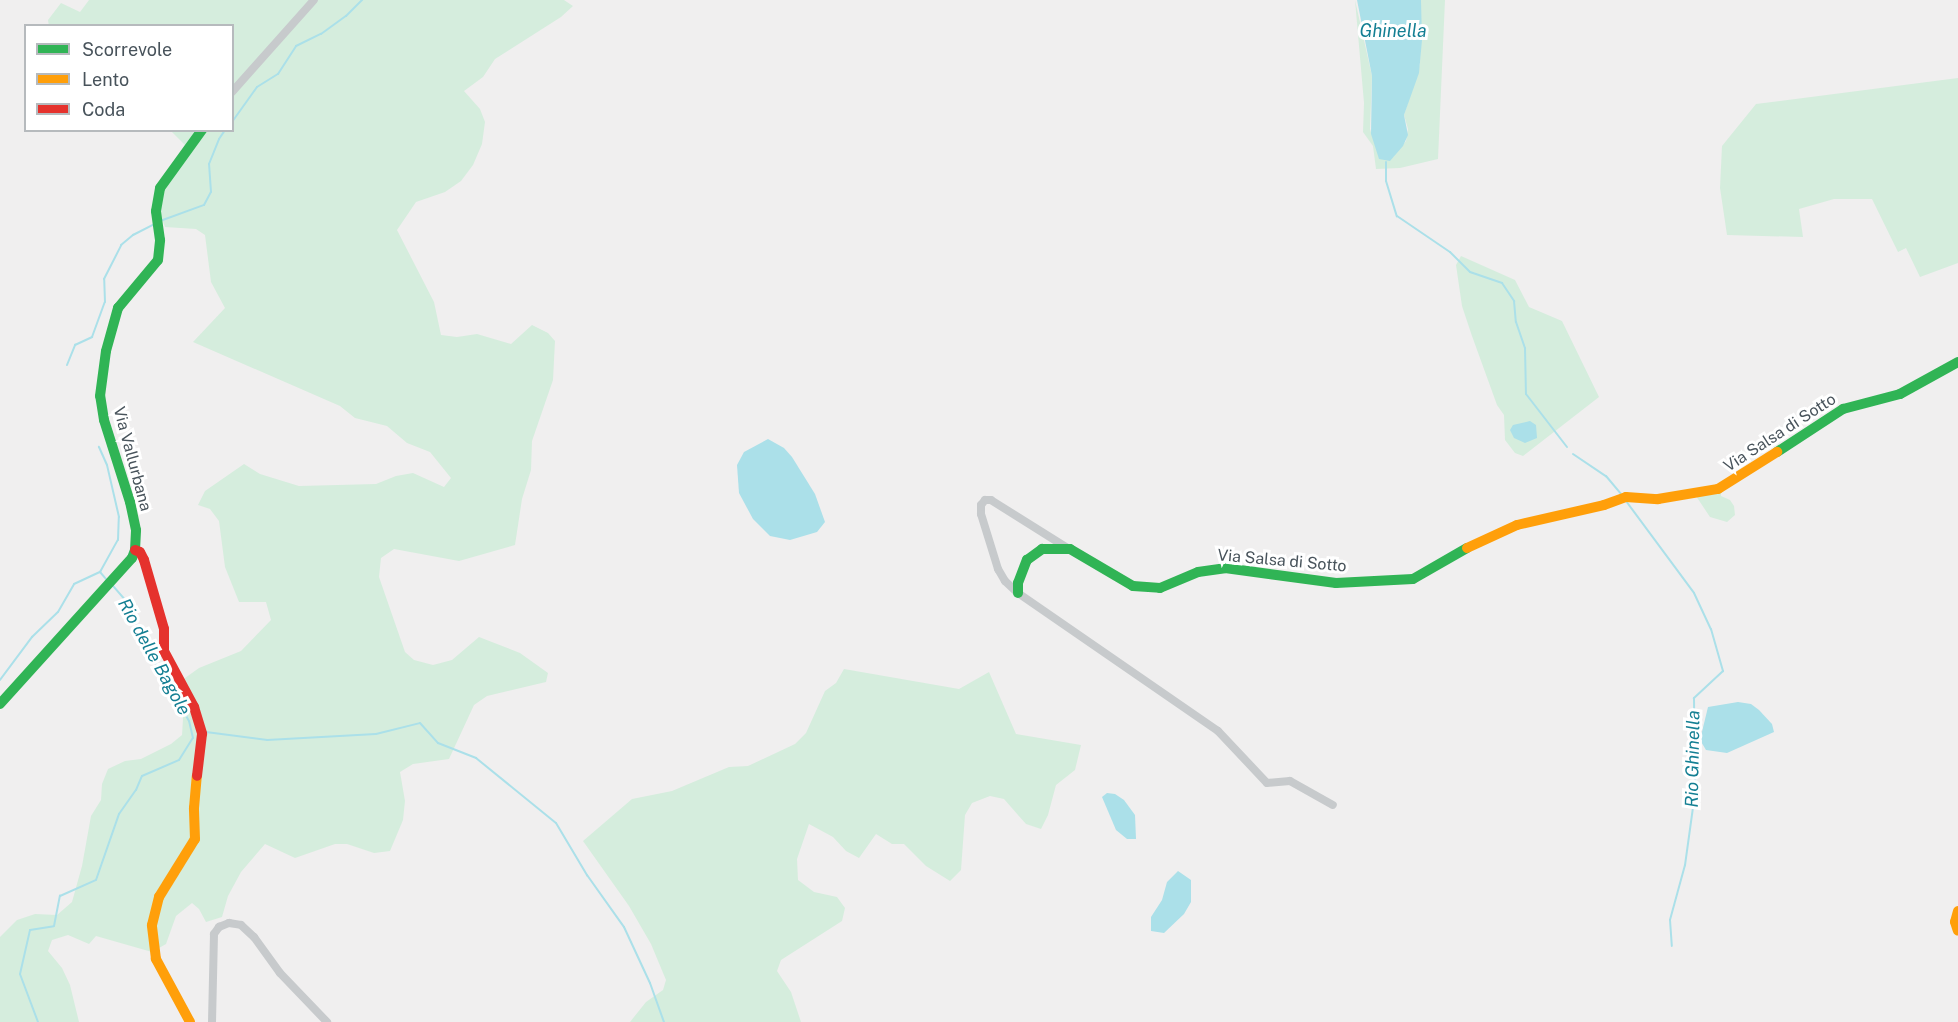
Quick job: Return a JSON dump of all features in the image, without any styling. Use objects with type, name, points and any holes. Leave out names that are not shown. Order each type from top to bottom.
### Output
[{"type":"street","points":[[234,90],[314,0]]},
{"type":"street","name":"Via Vallurbana","points":[[135,550],[136,530],[130,502],[104,420],[100,393],[106,351],[118,308],[158,260],[160,240],[156,211],[160,188],[201,132]]},
{"type":"street","name":"Via Salsa di Sotto","points":[[1070,549],[1133,586],[1160,588],[1198,572],[1225,568],[1336,583],[1399,582],[1421,577],[1453,555],[1500,530],[1624,498],[1658,499],[1718,489],[1843,410],[1900,394],[1958,362]]},
{"type":"street","points":[[1070,549],[999,504],[991,500],[983,502],[981,514],[998,569],[1005,581],[1018,594],[1218,731],[1267,783],[1290,781],[1333,805]]},
{"type":"street","points":[[1018,594],[1018,583],[1032,554],[1048,548],[1070,549]]},
{"type":"street","points":[[0,704],[128,562],[135,550],[140,552],[164,629],[164,651],[168,663],[194,707],[202,734],[194,808],[195,839],[170,875],[159,897],[152,925],[156,959],[190,1022]]},
{"type":"street","points":[[1958,911],[1955,922],[1958,931]]},
{"type":"street","points":[[212,1022],[214,934],[219,927],[229,923],[241,925],[254,938],[286,980],[327,1022]]},
{"type":"green space","points":[[89,0],[564,0],[573,6],[561,17],[495,59],[483,77],[464,91],[480,109],[485,122],[482,144],[473,165],[461,181],[445,192],[416,202],[397,230],[434,302],[441,335],[457,337],[477,334],[511,344],[532,325],[548,333],[555,341],[553,380],[532,441],[531,470],[522,499],[515,545],[459,561],[394,549],[381,558],[379,577],[405,652],[414,660],[433,665],[452,660],[479,637],[520,653],[548,673],[546,682],[487,696],[474,705],[449,759],[413,764],[400,772],[405,801],[403,820],[390,851],[374,853],[347,844],[335,844],[295,858],[265,844],[241,872],[228,896],[222,917],[206,922],[199,909],[192,903],[176,916],[166,944],[152,952],[96,936],[89,944],[68,935],[52,940],[48,951],[62,968],[70,985],[79,1022],[0,1022],[0,937],[17,920],[35,914],[57,915],[72,902],[82,866],[91,816],[101,800],[102,784],[108,769],[125,761],[141,759],[171,744],[182,735],[183,719],[177,688],[185,678],[199,668],[241,651],[271,620],[266,602],[239,602],[225,567],[219,521],[210,509],[198,505],[205,491],[244,464],[260,474],[299,486],[376,484],[396,476],[413,473],[444,487],[451,478],[430,452],[407,443],[387,426],[355,418],[340,406],[193,342],[225,308],[211,282],[205,235],[196,229],[165,227],[160,214],[166,176],[185,145],[172,132],[234,132],[234,24],[49,24],[48,20],[61,3],[80,12]]},
{"type":"green space","points":[[1355,0],[1372,76],[1370,129],[1380,159],[1393,157],[1406,141],[1408,129],[1404,115],[1420,64],[1421,0],[1445,0],[1438,159],[1400,168],[1376,169],[1373,146],[1363,132],[1364,103]]},
{"type":"green space","points":[[1958,78],[1958,263],[1920,277],[1906,248],[1898,252],[1872,199],[1834,199],[1799,209],[1803,237],[1727,235],[1720,188],[1722,146],[1756,104]]},
{"type":"green space","points":[[1461,256],[1515,280],[1529,307],[1562,321],[1599,397],[1523,456],[1515,453],[1505,440],[1504,415],[1497,405],[1462,306],[1456,265]]},
{"type":"green space","points":[[1721,492],[1721,496],[1730,500],[1734,506],[1735,515],[1727,522],[1710,517],[1696,496]]},
{"type":"green space","points":[[844,669],[959,689],[989,672],[1016,734],[1081,745],[1075,770],[1056,785],[1048,815],[1041,829],[1026,824],[1004,799],[990,796],[972,803],[965,815],[961,870],[950,881],[926,866],[904,844],[892,844],[876,834],[859,858],[846,851],[833,837],[809,824],[797,859],[798,880],[814,892],[837,897],[845,908],[842,921],[781,960],[777,971],[791,992],[801,1022],[630,1022],[646,1002],[663,990],[666,980],[651,944],[629,906],[583,841],[632,799],[672,791],[729,767],[748,766],[795,744],[806,733],[825,691],[836,683]]},
{"type":"water","name":"Ghinella","points":[[1357,0],[1421,0],[1422,40],[1419,73],[1404,115],[1408,135],[1403,146],[1390,161],[1379,159],[1371,134],[1372,76]]},
{"type":"water","points":[[1530,421],[1536,425],[1537,438],[1525,443],[1514,438],[1510,430],[1513,425]]},
{"type":"water","points":[[768,439],[784,448],[792,457],[815,494],[825,522],[817,532],[790,540],[770,536],[753,519],[739,493],[737,465],[744,452]]},
{"type":"water","points":[[1738,702],[1751,704],[1759,710],[1772,724],[1774,732],[1727,753],[1706,750],[1700,740],[1708,707]]},
{"type":"water","points":[[1107,793],[1115,794],[1124,800],[1135,815],[1136,839],[1127,839],[1116,830],[1102,797]]},
{"type":"water","points":[[1178,871],[1191,880],[1191,902],[1184,914],[1164,933],[1151,931],[1151,917],[1162,900],[1167,882]]},
{"type":"waterway","points":[[234,119],[257,87],[278,74],[296,46],[321,34],[346,16],[362,0]]},
{"type":"waterway","points":[[160,221],[204,205],[211,192],[209,164],[224,132]]},
{"type":"waterway","points":[[1386,162],[1386,181],[1397,216],[1450,252],[1470,272],[1502,283],[1514,301],[1516,322],[1525,348],[1526,394],[1567,447]]},
{"type":"waterway","points":[[67,365],[75,345],[92,337],[105,302],[104,279],[121,245],[133,235],[155,224]]},
{"type":"waterway","points":[[0,680],[32,637],[58,612],[74,584],[100,572],[118,540],[119,517],[107,465],[99,447]]},
{"type":"waterway","name":"Rio Ghinella","points":[[1573,454],[1606,476],[1621,494]]},
{"type":"waterway","name":"Rio Ghinella","points":[[1626,501],[1694,593],[1711,629],[1723,671],[1694,698],[1695,793],[1685,865],[1670,920],[1672,946]]},
{"type":"waterway","name":"Rio delle Bagole","points":[[100,572],[106,579]]},
{"type":"waterway","name":"Rio delle Bagole","points":[[38,1022],[20,974],[30,930],[54,926],[60,896],[96,880],[119,814],[136,790],[142,776],[179,760],[193,738],[189,721],[144,643],[127,602],[112,585]]},
{"type":"waterway","points":[[206,732],[267,740],[376,734],[420,723],[438,743],[476,758],[556,823],[587,875],[624,927],[650,983],[664,1022]]},
{"type":"traffic: fast","points":[[0,704],[132,558],[135,550],[136,530],[130,502],[104,420],[100,396],[106,351],[118,308],[158,260],[160,240],[156,211],[160,188],[201,132]]},
{"type":"traffic: fast","points":[[1777,452],[1843,409],[1900,394],[1958,362]]},
{"type":"traffic: fast","points":[[1018,593],[1018,583],[1027,560],[1042,549],[1070,549],[1133,586],[1160,588],[1198,572],[1225,568],[1336,583],[1413,579],[1467,548]]},
{"type":"traffic: slow","points":[[1467,548],[1517,525],[1604,505],[1626,497],[1658,499],[1718,489],[1777,452]]},
{"type":"traffic: slow","points":[[190,1022],[156,959],[152,925],[159,897],[195,839],[194,808],[197,776]]},
{"type":"traffic: slow","points":[[1958,911],[1955,922],[1958,931]]},
{"type":"traffic: jam","points":[[135,550],[140,552],[144,560],[164,629],[164,651],[194,707],[202,734],[197,776]]}]
